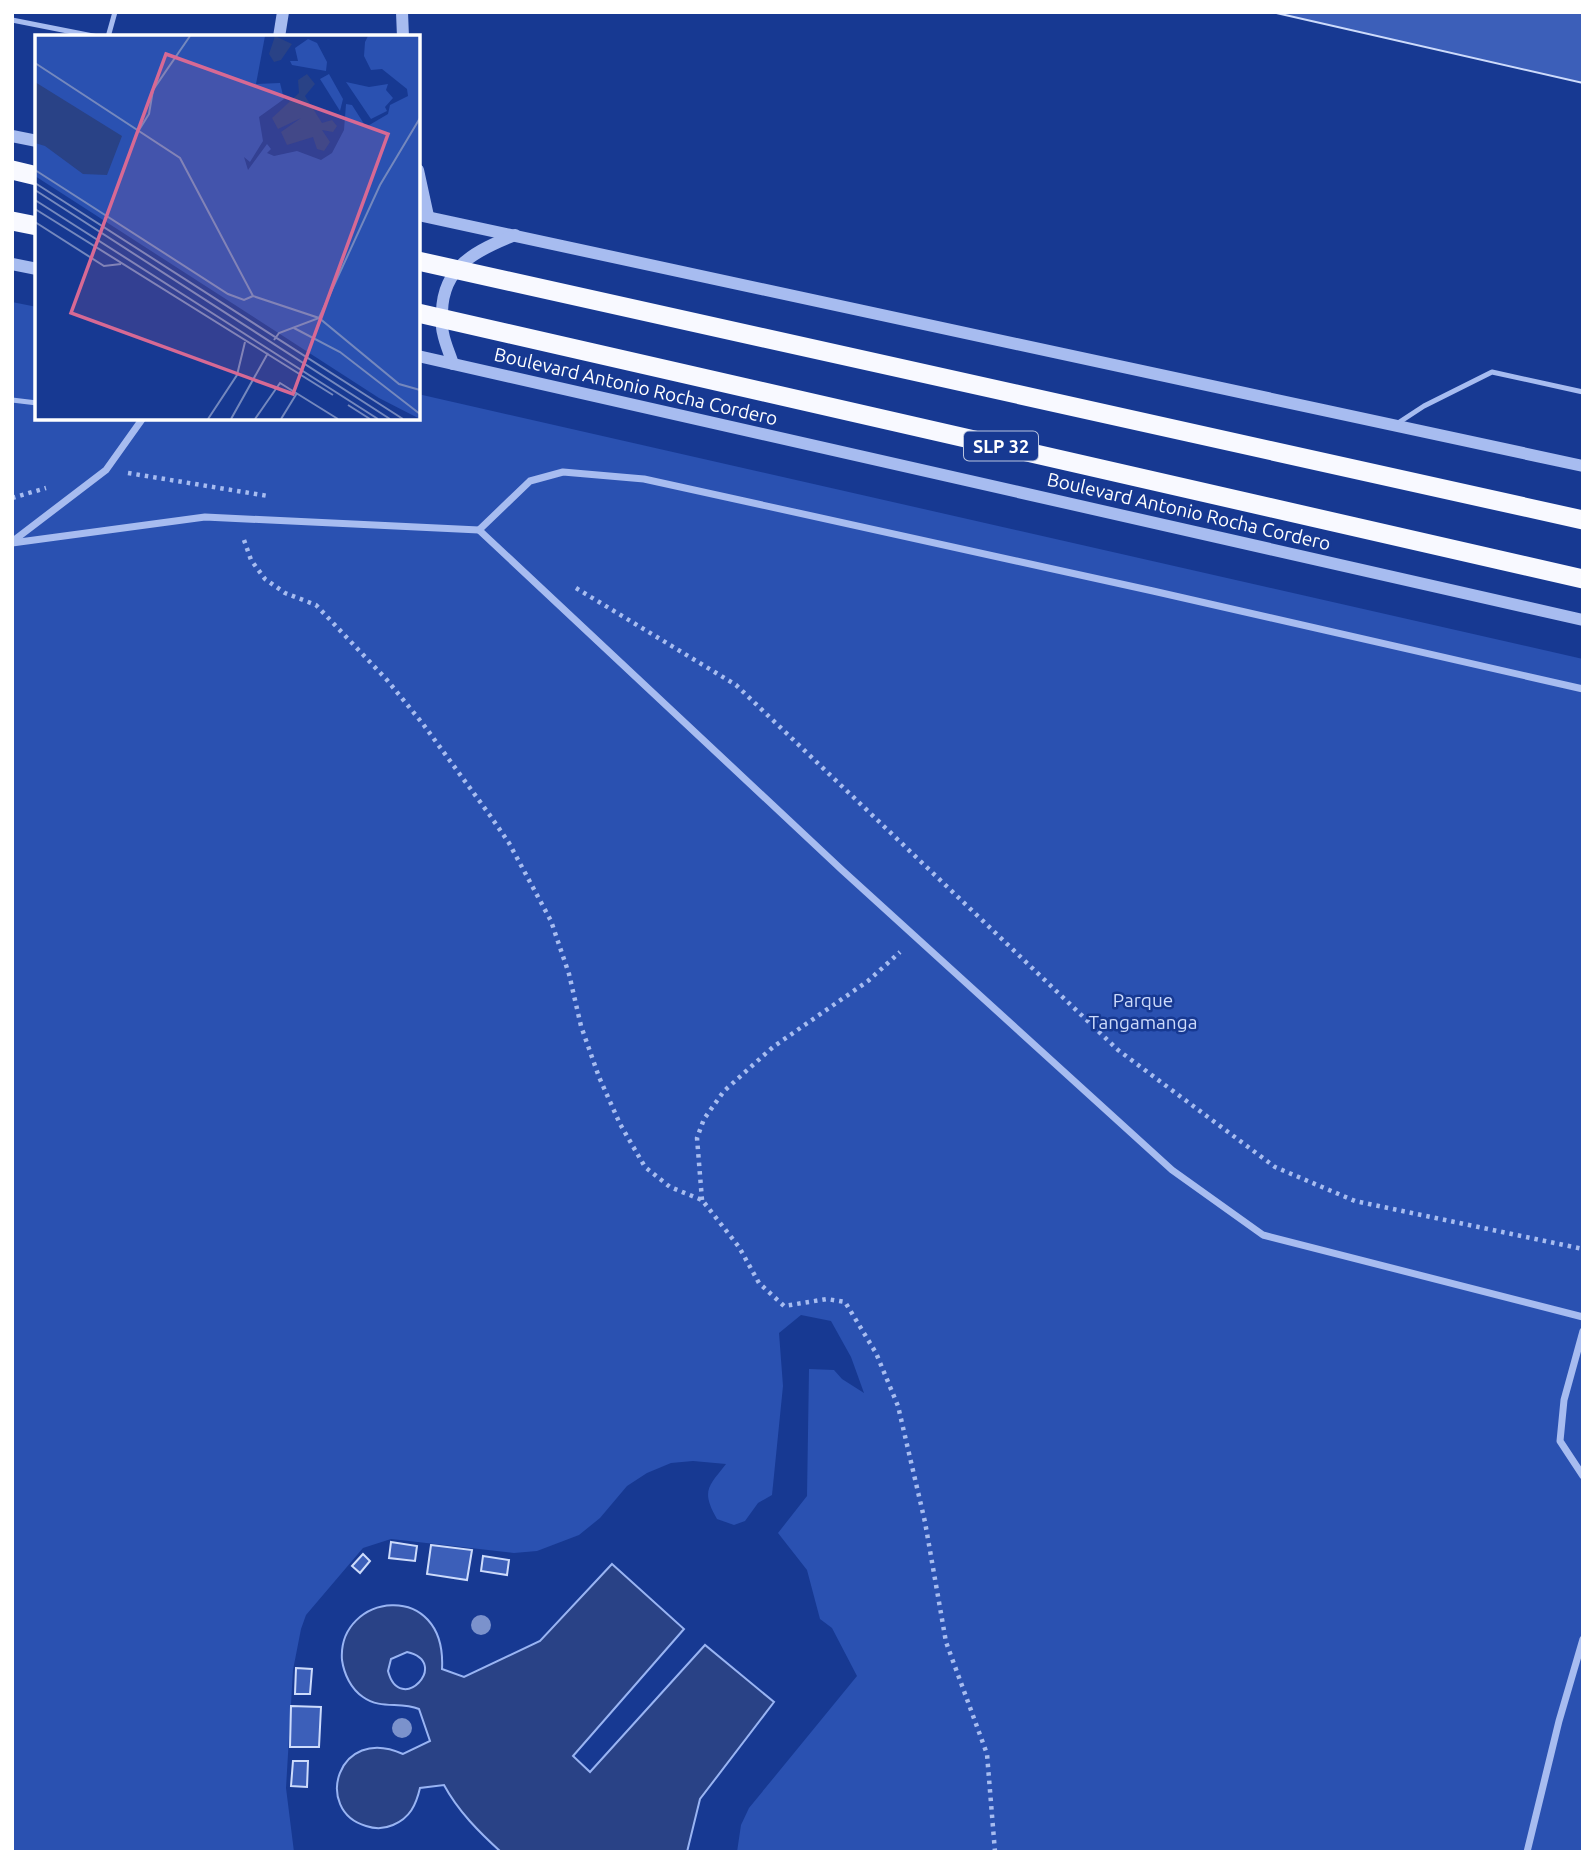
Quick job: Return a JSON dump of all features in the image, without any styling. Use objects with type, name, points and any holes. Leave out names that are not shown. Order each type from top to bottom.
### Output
[{"type":"highway","points":[[12,170],[35,176]]},
{"type":"highway","points":[[12,220],[35,226]]},
{"type":"highway","points":[[420,261],[1583,520]]},
{"type":"highway","name":"SLP 32","points":[[420,313],[1583,579]]},
{"type":"street","points":[[279,35],[283,12]]},
{"type":"street","points":[[402,12],[403,35]]},
{"type":"street","points":[[12,136],[35,141]]},
{"type":"street","points":[[420,188],[423,215],[1583,466]]},
{"type":"street","points":[[453,364],[442,330],[442,299],[446,282],[469,257],[484,247],[515,235]]},
{"type":"street","points":[[12,264],[35,269]]},
{"type":"street","name":"Boulevard Antonio Rocha Cordero","points":[[420,356],[1583,620]]},
{"type":"street","points":[[12,542],[106,470],[142,420]]},
{"type":"street","points":[[479,530],[530,481],[563,472],[643,479],[1583,689]]},
{"type":"street","points":[[12,542],[205,517],[479,530],[915,936],[1172,1170],[1263,1235],[1583,1317]]},
{"type":"street","points":[[1583,1331],[1564,1401],[1560,1441],[1583,1476]]},
{"type":"street","points":[[1527,1852],[1559,1721],[1583,1639]]},
{"type":"lane","points":[[109,35],[115,12]]},
{"type":"lane","points":[[12,20],[88,35]]},
{"type":"lane","points":[[1396,425],[1424,406],[1492,372],[1583,392]]},
{"type":"lane","points":[[12,400],[35,403]]},
{"type":"path","points":[[238,519],[251,561],[265,579],[285,593],[316,605],[344,632],[423,724],[502,833],[551,921],[569,974],[580,1026],[599,1077],[620,1124],[645,1167],[670,1187],[702,1200],[738,1247],[759,1283],[784,1306],[827,1298],[845,1302],[876,1353],[898,1406],[925,1522],[946,1642],[987,1754],[995,1852]]},
{"type":"path","points":[[573,586],[736,685],[1118,1050],[1275,1167],[1355,1201],[1583,1249]]},
{"type":"path","points":[[702,1200],[697,1138],[704,1119],[724,1091],[773,1047],[868,981],[892,961],[915,936]]},
{"type":"green space","name":"Parque Tangamanga","points":[[12,302],[35,307],[35,420],[420,420],[420,394],[1583,659],[1583,1852],[737,1852],[741,1825],[749,1808],[857,1676],[832,1628],[820,1619],[807,1570],[778,1533],[807,1496],[809,1369],[834,1370],[842,1379],[864,1393],[851,1357],[831,1321],[801,1315],[779,1333],[783,1386],[772,1495],[758,1503],[745,1521],[734,1525],[717,1519],[709,1502],[711,1484],[726,1464],[693,1461],[671,1463],[647,1473],[627,1486],[600,1518],[579,1535],[537,1551],[514,1553],[391,1539],[363,1548],[306,1615],[301,1629],[293,1670],[286,1788],[294,1852],[12,1852]]},
{"type":"shaded area","points":[[612,1564],[684,1629],[573,1756],[590,1772],[705,1645],[774,1702],[700,1799],[687,1852],[501,1852],[470,1821],[444,1785],[420,1788],[408,1815],[390,1826],[369,1827],[350,1817],[340,1804],[337,1789],[340,1773],[348,1760],[362,1750],[380,1748],[403,1754],[430,1741],[419,1709],[370,1701],[359,1694],[346,1676],[342,1660],[345,1637],[356,1620],[373,1609],[392,1605],[411,1608],[428,1620],[439,1640],[442,1669],[464,1677],[540,1641]],"holes":[[[407,1652],[420,1658],[425,1666],[424,1675],[419,1682],[411,1688],[402,1689],[394,1684],[388,1671],[391,1659]]]},
{"type":"building","points":[[1272,12],[1583,12],[1583,83]]},
{"type":"building","points":[[391,1542],[417,1546],[415,1561],[389,1558]]},
{"type":"building","points":[[431,1545],[472,1550],[467,1580],[427,1574]]},
{"type":"building","points":[[363,1554],[370,1561],[360,1573],[352,1566]]},
{"type":"building","points":[[483,1556],[509,1560],[507,1575],[481,1571]]},
{"type":"building","points":[[296,1668],[312,1669],[310,1694],[295,1694]]},
{"type":"building","points":[[291,1706],[321,1707],[319,1747],[290,1747]]},
{"type":"building","points":[[293,1761],[308,1761],[307,1787],[291,1786]]}]
